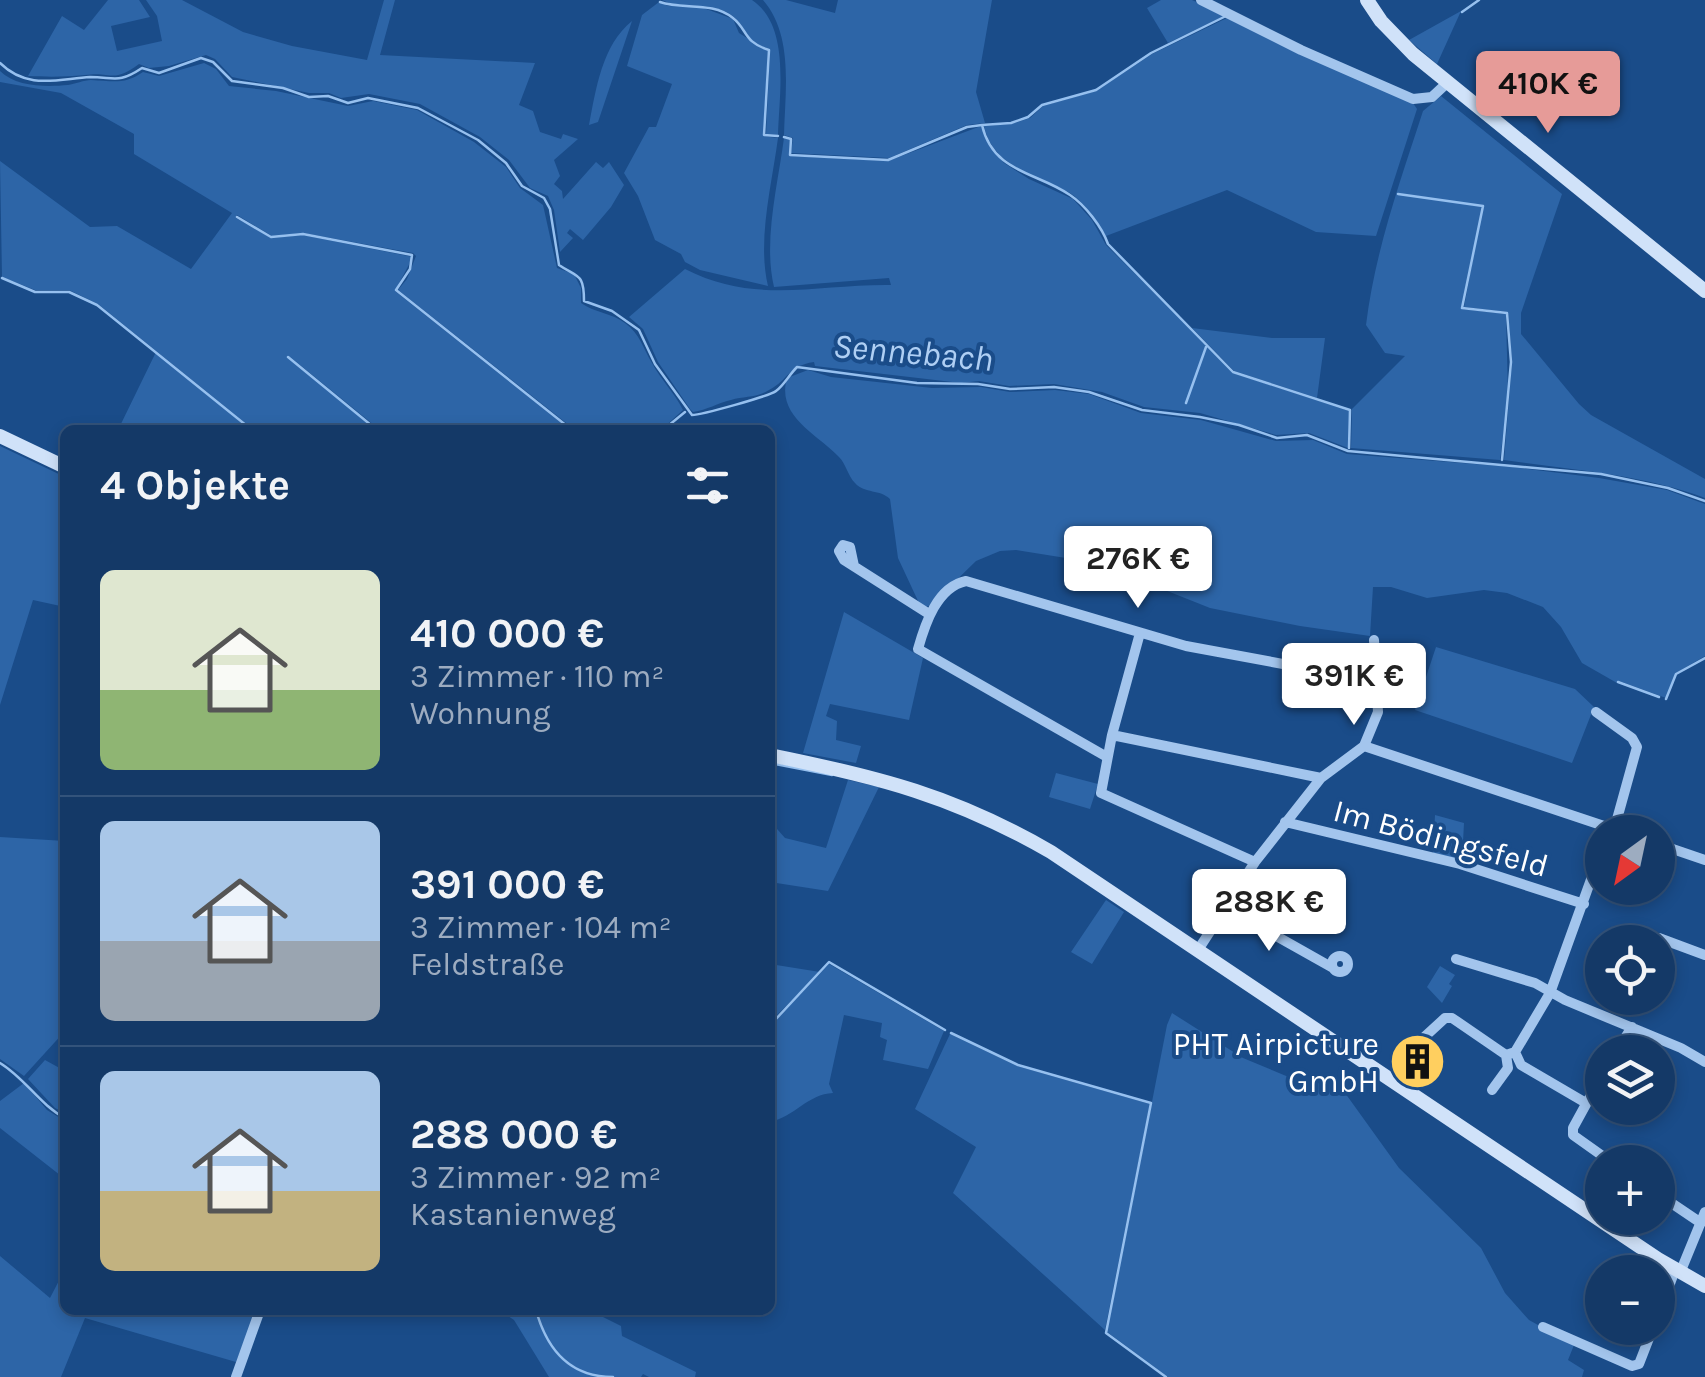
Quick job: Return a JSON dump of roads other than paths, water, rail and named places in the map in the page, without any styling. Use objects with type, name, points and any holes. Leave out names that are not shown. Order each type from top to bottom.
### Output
[{"type":"main road","points":[[1367,0],[1398,40],[1447,83],[1705,291]]},
{"type":"main road","points":[[0,436],[60,465]]},
{"type":"main road","points":[[775,757],[860,773],[956,803],[1051,852],[1705,1286]]},
{"type":"street","points":[[1201,0],[1413,99],[1432,97],[1447,83]]},
{"type":"street","points":[[854,566],[929,614]]},
{"type":"street","points":[[1108,757],[918,649],[929,614],[951,588],[966,581],[1140,633],[1284,667],[1375,682]]},
{"type":"street","points":[[1140,633],[1100,788],[1106,797],[1256,862]]},
{"type":"street","points":[[1198,950],[1256,862],[1321,778],[1364,746],[1378,712],[1374,640]]},
{"type":"street","points":[[1596,712],[1632,738],[1637,747],[1618,815]]},
{"type":"street","points":[[1112,735],[1321,778]]},
{"type":"street","points":[[1364,746],[1585,821]]},
{"type":"street","name":"Im Bödingsfeld","points":[[1286,822],[1460,864],[1584,904]]},
{"type":"street","points":[[1675,850],[1705,860]]},
{"type":"street","points":[[1492,1090],[1550,992],[1585,901]]},
{"type":"street","points":[[1225,906],[1333,968]]},
{"type":"street","points":[[1675,944],[1705,956]]},
{"type":"street","points":[[1456,959],[1534,984],[1705,1062]]},
{"type":"street","points":[[1420,1041],[1440,1019],[1452,1018],[1585,1102]]},
{"type":"street","points":[[1627,1035],[1632,1027]]},
{"type":"street","points":[[1585,1105],[1573,1134],[1588,1145]]},
{"type":"street","points":[[1675,1203],[1703,1218],[1675,1278]]},
{"type":"street","points":[[236,1377],[258,1315]]},
{"type":"street","points":[[1543,1327],[1632,1366],[1638,1364],[1646,1345]]},
{"type":"waterway","points":[[1462,12],[1479,0]]},
{"type":"waterway","points":[[660,2],[725,13],[755,43],[769,50],[764,135],[778,136]]},
{"type":"waterway","points":[[1226,16],[1151,53],[1096,90],[1042,105],[1028,117],[1011,123],[982,125],[988,141],[1006,162],[1057,187],[1081,204],[1108,244],[1233,372],[1350,410],[1349,448]]},
{"type":"waterway","name":"Sennebach","points":[[0,63],[21,77],[43,81],[122,78],[142,68],[159,73],[201,58],[213,62],[232,81],[283,88],[309,97],[328,96],[348,103],[368,98],[418,108],[478,140],[506,163],[522,186],[544,198],[550,209],[559,265],[581,281],[584,301],[612,311],[639,330],[655,364],[692,415],[771,393],[797,367],[917,383],[1010,389],[1054,387],[1089,392],[1142,410],[1239,425],[1277,438],[1307,435],[1348,451],[1601,474],[1668,488],[1705,501]]},
{"type":"waterway","points":[[784,137],[791,139],[790,155],[888,160],[967,127],[982,125]]},
{"type":"waterway","points":[[1398,194],[1483,206],[1462,308],[1507,313],[1511,362],[1502,460]]},
{"type":"waterway","points":[[237,217],[271,237],[303,234],[412,255],[410,269],[396,290],[566,425]]},
{"type":"waterway","points":[[2,278],[35,292],[69,292],[97,305],[246,425]]},
{"type":"waterway","points":[[1186,403],[1206,347]]},
{"type":"waterway","points":[[288,357],[371,425]]},
{"type":"waterway","points":[[669,425],[685,412]]},
{"type":"waterway","points":[[1666,699],[1676,674],[1705,658]]},
{"type":"waterway","points":[[1618,682],[1659,697]]},
{"type":"waterway","points":[[775,764],[832,775]]},
{"type":"waterway","points":[[775,1020],[829,962],[945,1030]]},
{"type":"waterway","points":[[951,1033],[1018,1065],[1151,1103],[1106,1333],[1166,1377]]},
{"type":"waterway","points":[[0,1063],[60,1114]]},
{"type":"waterway","points":[[538,1315],[554,1349],[563,1358],[584,1372],[613,1377]]},
{"type":"place","name":"PHT Airpicture GmbH","points":[[1418,1062]]}]
